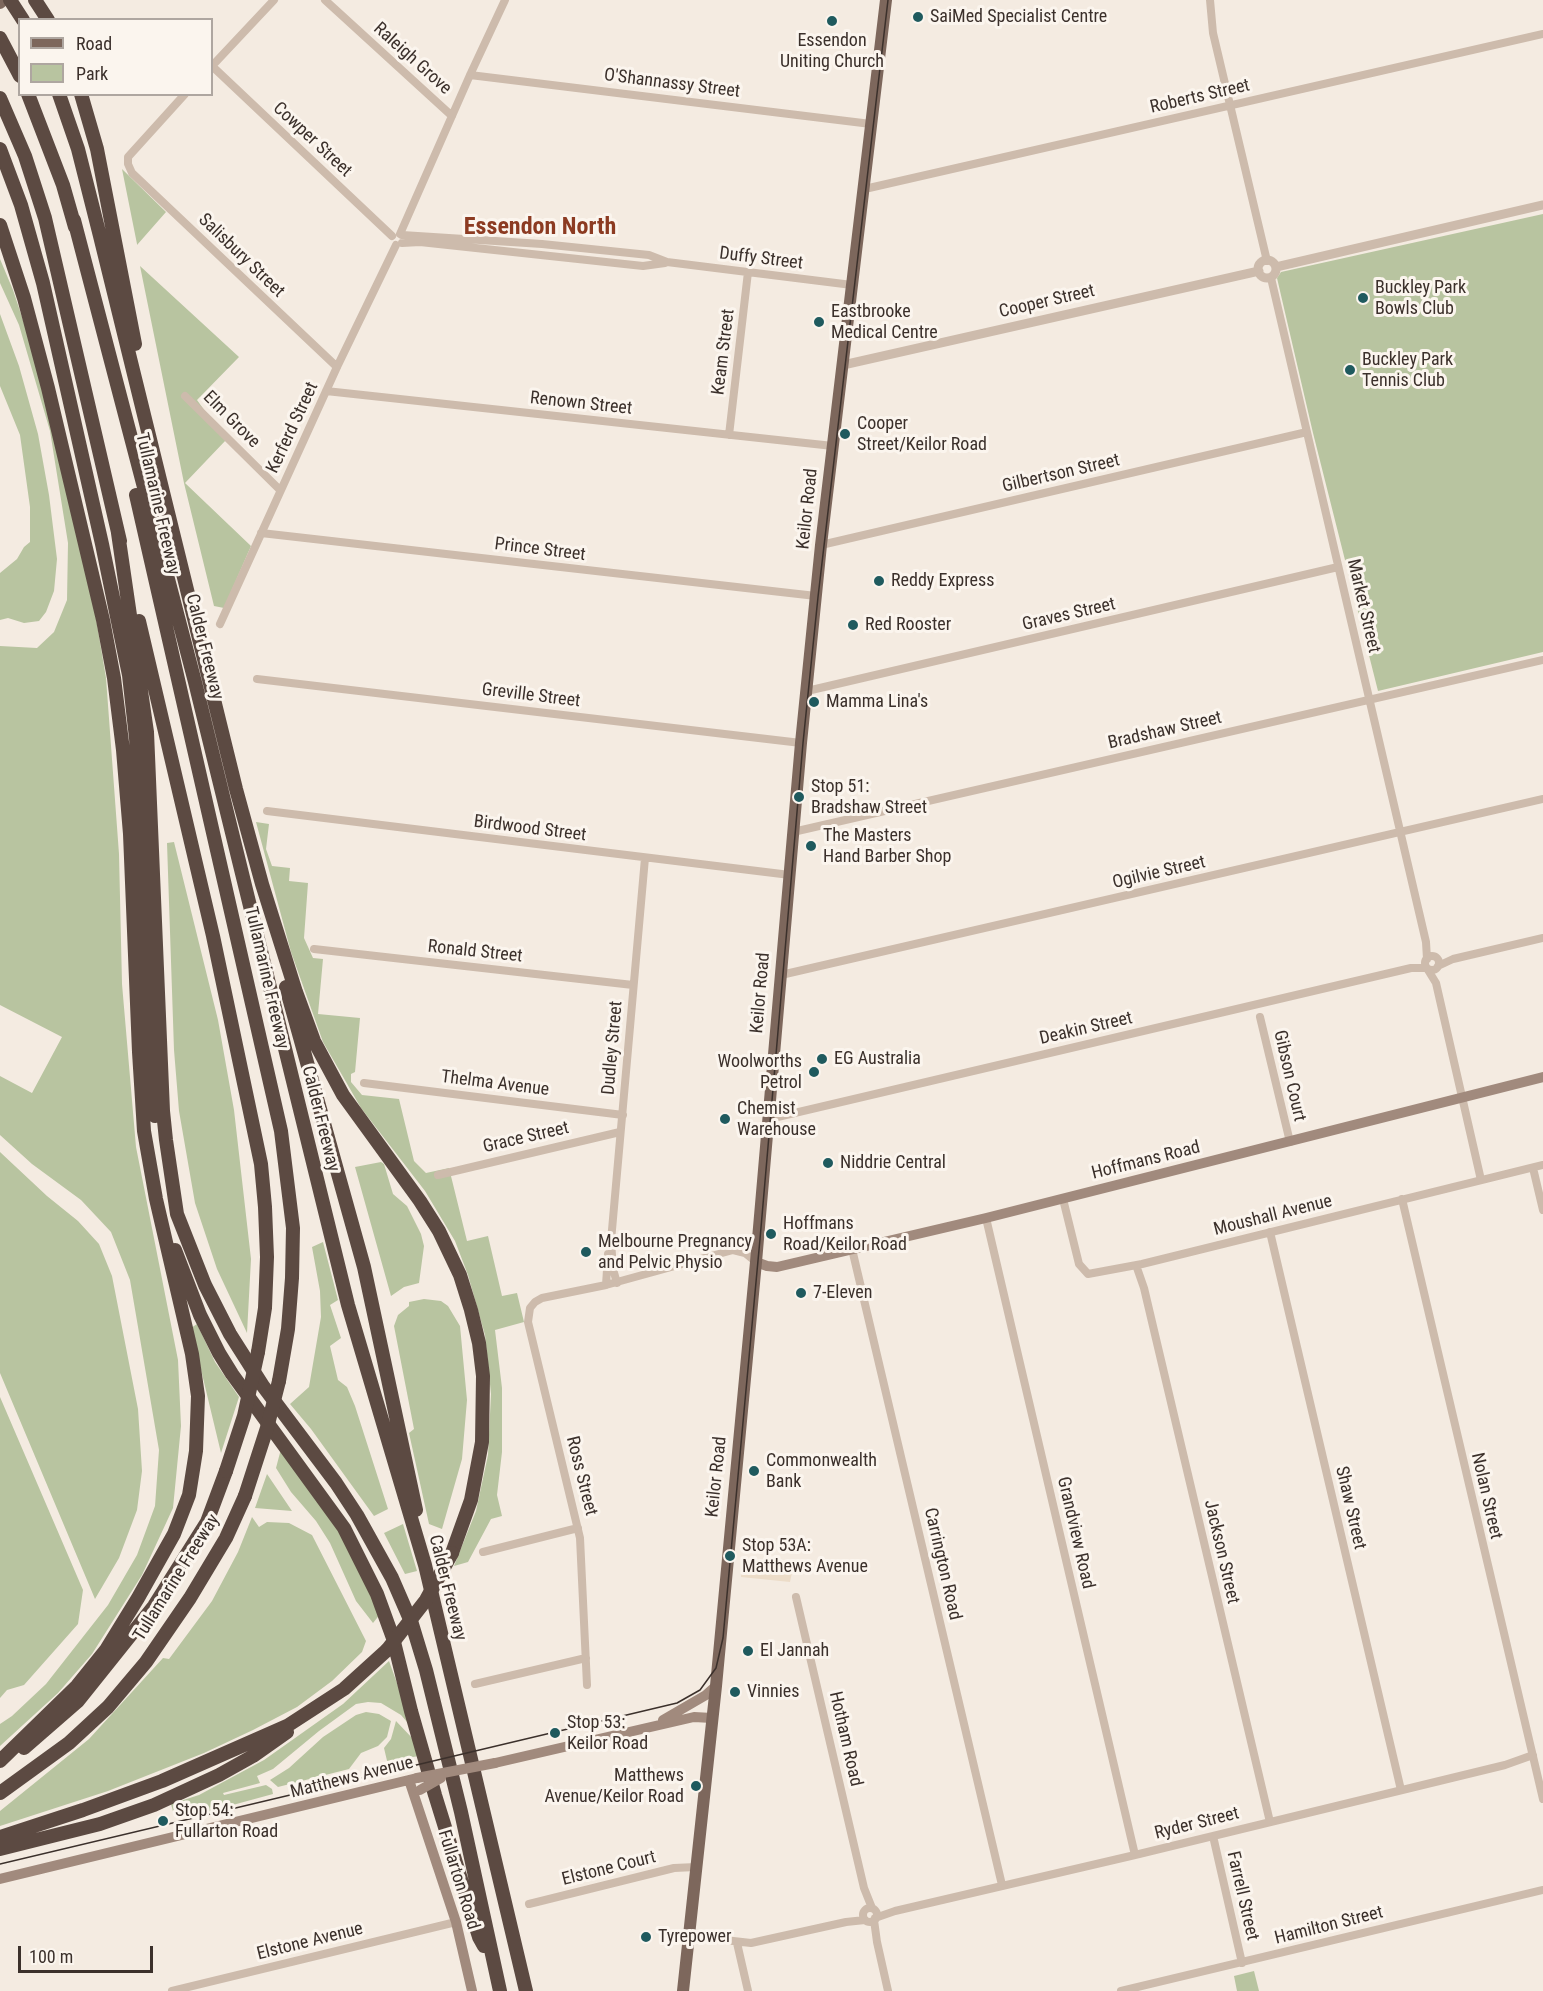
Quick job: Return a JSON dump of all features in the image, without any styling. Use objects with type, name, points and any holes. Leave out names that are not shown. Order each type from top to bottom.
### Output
[{"type":"highway","points":[[10,0],[27,13]]},
{"type":"highway","points":[[35,0],[47,18]]},
{"type":"highway","points":[[0,38],[18,72]]},
{"type":"highway","name":"Tullamarine Freeway","points":[[0,1793],[69,1743],[108,1707],[146,1662],[190,1598],[226,1538],[245,1496],[267,1428],[279,1381],[288,1329],[293,1228],[281,1131],[74,220],[29,96]]},
{"type":"highway","points":[[60,96],[78,148],[296,1028],[364,1267],[413,1490],[425,1565]]},
{"type":"highway","points":[[82,96],[97,149],[174,541]]},
{"type":"highway","name":"Tullamarine Freeway","points":[[0,98],[25,156],[45,218],[190,837],[259,1155],[265,1207],[267,1257],[265,1308],[244,1416],[207,1522],[154,1606],[78,1701],[27,1746],[0,1763]]},
{"type":"highway","points":[[0,148],[32,242],[73,413],[129,675],[140,800],[149,1060],[160,1146],[177,1214],[205,1285],[230,1334],[263,1386],[336,1483],[357,1515],[392,1578],[412,1624],[426,1670],[461,1812],[500,1991]]},
{"type":"highway","name":"Calder Freeway","points":[[74,220],[195,682],[348,1305],[425,1565],[526,1991]]},
{"type":"highway","points":[[0,225],[21,288],[48,388],[88,551]]},
{"type":"highway","points":[[0,1763],[77,1686],[106,1650],[174,1534],[189,1496],[196,1451],[198,1396],[192,1354],[144,1131],[130,834],[114,678],[88,551],[32,242]]},
{"type":"highway","points":[[118,533],[147,732],[163,1111],[177,1214]]},
{"type":"highway","points":[[0,1849],[100,1824],[154,1805],[228,1770],[277,1741],[309,1713],[344,1689],[387,1650],[426,1600],[452,1553],[471,1500],[482,1442],[483,1376],[479,1343],[460,1275],[440,1231],[353,1111],[323,1060],[296,992],[262,884]]},
{"type":"highway","points":[[152,1173],[182,1269],[214,1344],[232,1374],[344,1528],[377,1594],[393,1638],[418,1736],[479,1936],[495,1967]]},
{"type":"highway","points":[[0,1837],[83,1810],[192,1769],[249,1744],[309,1713]]},
{"type":"main road","points":[[0,3],[3,0]]},
{"type":"main road","name":"Keilor Road","points":[[683,1991],[716,1686],[769,1119],[801,742],[821,545],[886,0]]},
{"type":"main road","name":"Hoffmans Road","points":[[756,1262],[777,1267],[986,1218],[1543,1077]]},
{"type":"main road","points":[[646,1729],[699,1700],[716,1686]]},
{"type":"main road","name":"Matthews Avenue","points":[[0,1879],[413,1779],[495,1763],[696,1717],[712,1718]]},
{"type":"main road","points":[[418,1795],[455,1771]]},
{"type":"main road","name":"Fullarton Road","points":[[413,1779],[456,1922],[472,1991]]},
{"type":"street","points":[[213,65],[274,0]]},
{"type":"street","name":"Raleigh Grove","points":[[325,0],[452,116]]},
{"type":"street","name":"Kerferd Street","points":[[220,624],[326,391],[400,239],[470,75],[505,0]]},
{"type":"street","points":[[1210,0],[1213,33],[1267,261]]},
{"type":"street","name":"Roberts Street","points":[[863,187],[869,188],[1543,34]]},
{"type":"street","name":"Cowper Street","points":[[213,67],[392,236],[396,233],[400,239]]},
{"type":"street","name":"O'Shannassy Street","points":[[470,75],[871,124]]},
{"type":"street","name":"Salisbury Street","points":[[183,96],[128,157],[132,173],[337,368]]},
{"type":"street","points":[[1276,267],[1543,205]]},
{"type":"street","name":"Duffy Street","points":[[400,239],[542,244],[649,255],[667,262],[852,285]]},
{"type":"street","name":"Duffy Street","points":[[400,239],[643,266],[667,262]]},
{"type":"street","points":[[541,254],[542,244]]},
{"type":"street","points":[[1267,261],[1272,262],[1276,267],[1275,274],[1271,278],[1264,278],[1259,271],[1261,264],[1267,261]]},
{"type":"street","name":"Cooper Street","points":[[843,365],[1259,271]]},
{"type":"street","name":"Keam Street","points":[[729,435],[748,272]]},
{"type":"street","name":"Market Street","points":[[1271,278],[1481,1180]]},
{"type":"street","name":"Renown Street","points":[[326,391],[833,446]]},
{"type":"street","name":"Elm Grove","points":[[185,396],[280,490]]},
{"type":"street","name":"Gilbertson Street","points":[[821,545],[1307,432]]},
{"type":"street","name":"Prince Street","points":[[261,533],[816,596]]},
{"type":"street","name":"Graves Street","points":[[807,691],[1338,567]]},
{"type":"street","name":"Bradshaw Street","points":[[794,832],[1543,660]]},
{"type":"street","name":"Greville Street","points":[[257,679],[801,742]]},
{"type":"street","name":"Ogilvie Street","points":[[781,975],[1543,799]]},
{"type":"street","name":"Birdwood Street","points":[[267,811],[790,875]]},
{"type":"street","name":"Dudley Street","points":[[606,1285],[645,858]]},
{"type":"street","name":"Deakin Street","points":[[769,1119],[1543,938]]},
{"type":"street","name":"Ronald Street","points":[[314,949],[633,985]]},
{"type":"street","name":"Gibson Court","points":[[1260,1017],[1290,1142]]},
{"type":"street","name":"Thelma Avenue","points":[[364,1083],[622,1115]]},
{"type":"street","name":"Grace Street","points":[[438,1175],[620,1132]]},
{"type":"street","name":"Moushall Avenue","points":[[1064,1199],[1079,1264],[1088,1274],[1139,1265],[1543,1165]]},
{"type":"street","points":[[1533,1168],[1543,1210]]},
{"type":"street","name":"Nolan Street","points":[[1402,1199],[1543,1796]]},
{"type":"street","name":"Grandview Road","points":[[986,1218],[1135,1855]]},
{"type":"street","name":"Shaw Street","points":[[1270,1232],[1401,1790]]},
{"type":"street","name":"Dudley Street","points":[[611,1241],[613,1269],[617,1282]]},
{"type":"street","name":"Carrington Road","points":[[852,1249],[1002,1885]]},
{"type":"street","points":[[606,1285],[733,1250],[745,1253],[756,1262]]},
{"type":"street","name":"Jackson Street","points":[[1139,1265],[1270,1822]]},
{"type":"street","name":"Ross Street","points":[[587,1685],[581,1544],[528,1322],[528,1312],[532,1305],[542,1298],[606,1285]]},
{"type":"street","points":[[483,1552],[578,1528]]},
{"type":"street","name":"Hotham Road","points":[[796,1597],[888,1991]]},
{"type":"street","points":[[475,1684],[586,1658]]},
{"type":"street","name":"Ryder Street","points":[[689,1936],[737,1943],[758,1942],[1135,1855],[1533,1758]]},
{"type":"street","name":"Farrell Street","points":[[1213,1836],[1242,1963]]},
{"type":"street","name":"Elstone Court","points":[[529,1904],[674,1868],[696,1867]]},
{"type":"street","name":"Hamilton Street","points":[[1121,1991],[1543,1890]]},
{"type":"street","name":"Elstone Avenue","points":[[172,1991],[456,1922]]},
{"type":"street","points":[[737,1943],[748,1991]]},
{"type":"green space","points":[[122,169],[166,212],[137,245],[137,244]]},
{"type":"green space","points":[[1543,214],[1543,652],[1378,691],[1313,433],[1277,278],[1281,272]]},
{"type":"green space","points":[[0,259],[38,365],[90,583],[106,678],[119,854],[122,984],[136,1147],[178,1360],[181,1426],[173,1508],[142,1575],[92,1654],[58,1693],[0,1746],[0,1724],[12,1716],[46,1684],[108,1605],[137,1555],[155,1506],[159,1450],[130,1280],[111,1232],[81,1200],[32,1164],[0,1135],[0,1076],[32,1093],[62,1037],[0,1005],[0,646],[37,648],[54,632],[67,600],[68,543],[50,431],[19,325],[0,283]]},
{"type":"green space","points":[[140,266],[239,357],[197,400],[226,440],[185,483],[251,546],[224,608],[214,606],[184,483]]},
{"type":"green space","points":[[0,314],[19,366],[38,434],[57,559],[54,591],[46,612],[39,621],[24,623],[8,618],[0,620],[0,573],[17,559],[30,542],[30,507],[20,435],[0,386]]},
{"type":"green space","points":[[256,822],[269,824],[266,849],[272,866],[290,868],[289,881],[308,883],[304,938],[313,958],[323,959],[318,1014],[360,1018],[355,1072],[351,1074],[351,1082],[362,1095],[399,1099],[414,1161],[426,1173],[449,1168],[467,1241],[488,1236],[502,1296],[517,1293],[524,1322],[495,1330],[502,1388],[502,1452],[497,1495],[502,1516],[491,1519],[468,1562],[454,1566],[476,1511],[488,1455],[491,1394],[485,1335],[468,1275],[455,1241],[425,1191],[361,1108],[323,1042],[291,952]]},
{"type":"green space","points":[[174,842],[218,1020],[234,1110],[251,1259],[247,1333],[217,1269],[195,1203],[179,1111],[174,1050],[167,843]]},
{"type":"green space","points":[[0,1152],[47,1196],[78,1221],[99,1244],[112,1276],[138,1409],[142,1471],[137,1510],[119,1558],[95,1599],[0,1373]]},
{"type":"green space","points":[[381,1162],[384,1164],[393,1194],[407,1206],[421,1234],[424,1246],[419,1283],[404,1287],[391,1296],[355,1167]]},
{"type":"green space","points":[[323,1242],[338,1300],[330,1305],[341,1338],[330,1346],[338,1380],[347,1387],[355,1406],[388,1509],[374,1516],[311,1429],[290,1404],[309,1387],[321,1317],[320,1291],[312,1247]]},
{"type":"green space","points":[[424,1299],[441,1301],[448,1306],[460,1326],[467,1400],[462,1459],[442,1529],[429,1524],[409,1433],[414,1429],[394,1326],[398,1315],[409,1306],[409,1302]]},
{"type":"green space","points":[[197,1324],[215,1362],[239,1397],[221,1453],[191,1328]]},
{"type":"green space","points":[[0,1397],[83,1590],[78,1624],[24,1685],[7,1690],[0,1698]]},
{"type":"green space","points":[[281,1449],[332,1514],[381,1613],[373,1623],[356,1601],[330,1543],[316,1521],[291,1492],[276,1468]]},
{"type":"green space","points":[[267,1474],[292,1511],[255,1508]]},
{"type":"green space","points":[[252,1517],[259,1527],[267,1522],[289,1523],[312,1535],[366,1641],[362,1652],[332,1681],[297,1707],[253,1730],[204,1753],[108,1791],[0,1826],[0,1811],[89,1739],[163,1658],[169,1659],[212,1601],[238,1552]]},
{"type":"green space","points":[[403,1524],[417,1571],[405,1574],[384,1533]]},
{"type":"green space","points":[[389,1661],[414,1730],[401,1715],[381,1703],[356,1704],[273,1769],[257,1776],[260,1783],[223,1793],[224,1795],[266,1785],[272,1789],[273,1794],[207,1812],[205,1803],[195,1805],[195,1810],[174,1815],[171,1804],[199,1795],[264,1760],[343,1704]]},
{"type":"green space","points":[[366,1712],[379,1714],[391,1721],[387,1737],[378,1746],[361,1753],[349,1769],[278,1787],[270,1780],[289,1768],[323,1737],[356,1715]]},
{"type":"green space","points":[[396,1721],[414,1740],[419,1756],[388,1765],[384,1748],[391,1739]]},
{"type":"green space","points":[[1254,1971],[1259,1991],[1237,1991],[1234,1976]]},
{"type":"shaded area","points":[[742,1559],[794,1563],[790,1582],[741,1577]]},
{"type":"tram line","points":[[0,1864],[677,1703],[700,1690],[716,1668],[723,1638],[818,597],[888,0]]},
{"type":"place","name":"SaiMed Specialist Centre","points":[[918,17]]},
{"type":"place","name":"Essendon Uniting Church","points":[[832,21]]},
{"type":"place","name":"Buckley Park Bowls Club","points":[[1363,298]]},
{"type":"place","name":"Eastbrooke Medical Centre","points":[[819,322]]},
{"type":"place","name":"Buckley Park Tennis Club","points":[[1350,370]]},
{"type":"place","name":"Cooper Street/Keilor Road","points":[[845,434]]},
{"type":"place","name":"Reddy Express","points":[[879,581]]},
{"type":"place","name":"Red Rooster","points":[[853,625]]},
{"type":"place","name":"Mamma Lina's","points":[[814,702]]},
{"type":"place","name":"Stop 51: Bradshaw Street","points":[[799,797]]},
{"type":"place","name":"The Masters Hand Barber Shop","points":[[811,846]]},
{"type":"place","name":"EG Australia","points":[[822,1059]]},
{"type":"place","name":"Woolworths Petrol","points":[[814,1072]]},
{"type":"place","name":"Chemist Warehouse","points":[[725,1119]]},
{"type":"place","name":"Niddrie Central","points":[[828,1163]]},
{"type":"place","name":"Hoffmans Road/Keilor Road","points":[[771,1234]]},
{"type":"place","name":"Melbourne Pregnancy and Pelvic Physio","points":[[586,1252]]},
{"type":"place","name":"7-Eleven","points":[[801,1293]]},
{"type":"place","name":"Commonwealth Bank","points":[[754,1471]]},
{"type":"place","name":"Stop 53A: Matthews Avenue","points":[[730,1556]]},
{"type":"place","name":"El Jannah","points":[[748,1651]]},
{"type":"place","name":"Vinnies","points":[[735,1692]]},
{"type":"place","name":"Stop 53: Keilor Road","points":[[555,1733]]},
{"type":"place","name":"Matthews Avenue/Keilor Road","points":[[696,1786]]},
{"type":"place","name":"Stop 54: Fullarton Road","points":[[163,1821]]},
{"type":"place","name":"Tyrepower","points":[[646,1937]]},
{"type":"district","name":"Essendon North","points":[[540,228]]}]
